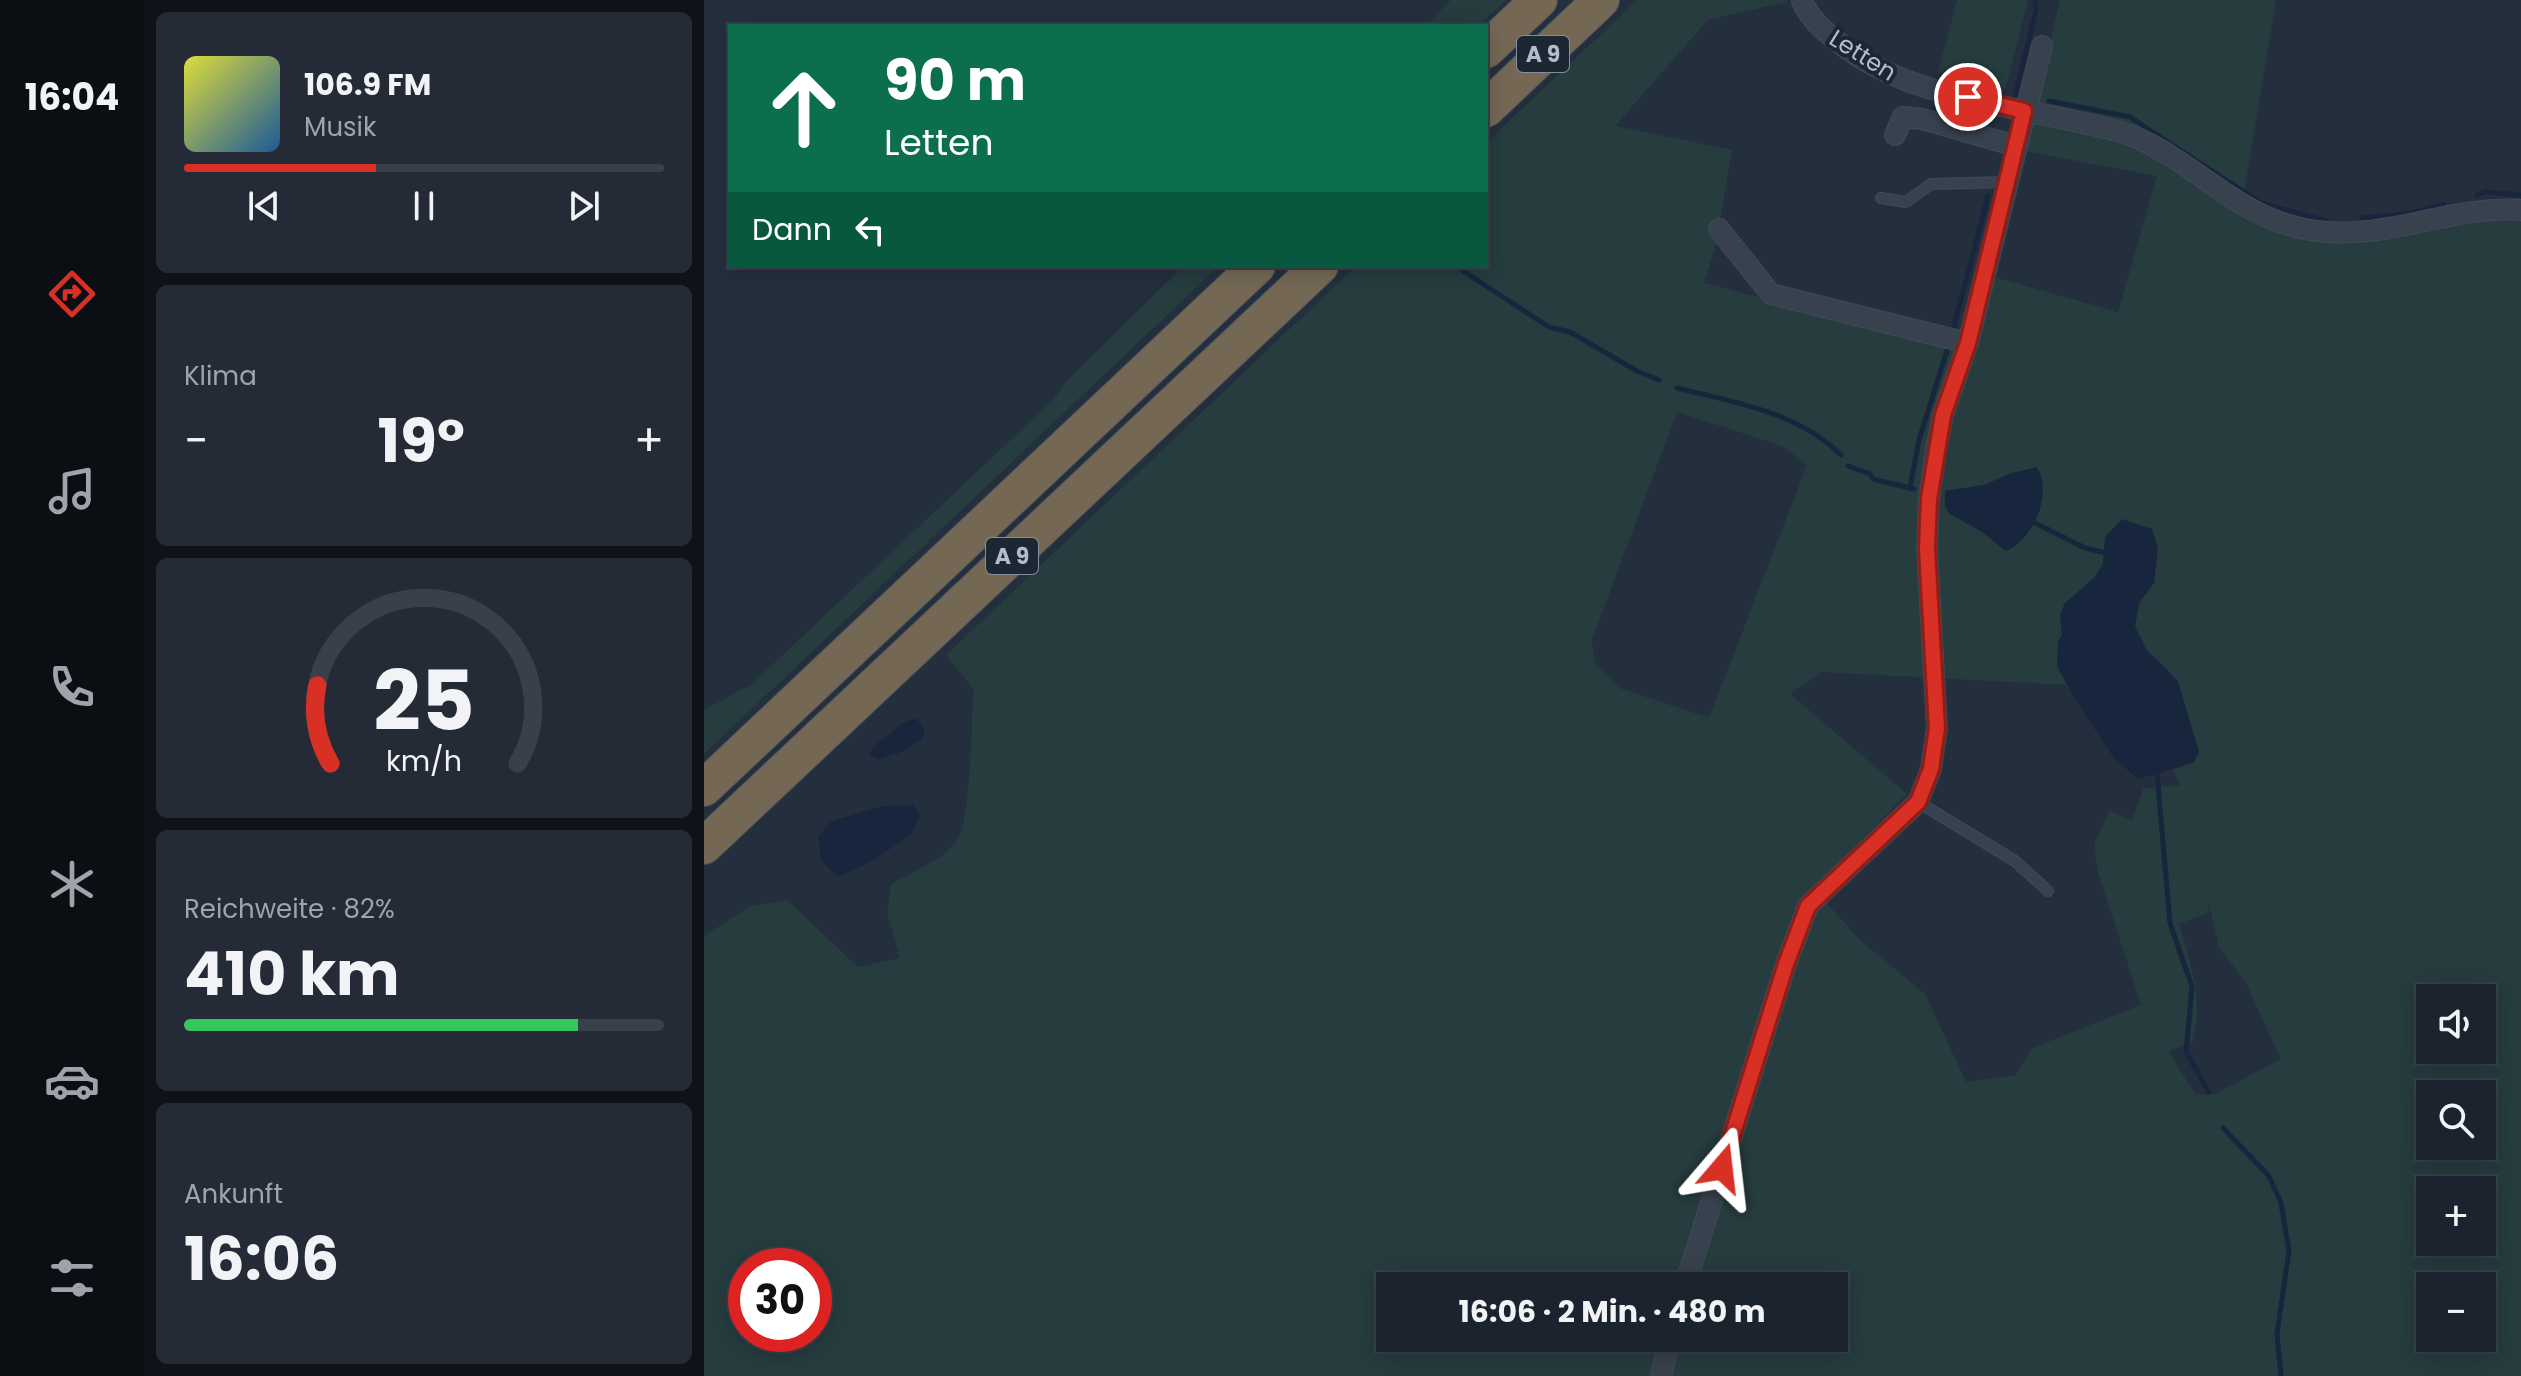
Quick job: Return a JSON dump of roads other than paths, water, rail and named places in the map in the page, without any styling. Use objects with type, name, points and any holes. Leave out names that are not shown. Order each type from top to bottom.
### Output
[{"type":"highway","name":"A 9","points":[[1488,48],[1539,0]]},
{"type":"highway","name":"A 9","points":[[1488,107],[1601,0]]},
{"type":"highway","name":"A 9","points":[[704,788],[1255,268]]},
{"type":"highway","name":"A 9","points":[[704,846],[1318,268]]},
{"type":"street","name":"Letten","points":[[1802,0],[1816,23],[1828,35],[1867,63],[1911,84],[2135,137],[2181,164],[2250,212],[2303,229],[2338,233],[2380,232],[2467,211],[2521,210]]},
{"type":"street","points":[[1689,1272],[1786,964],[1808,906],[1918,802],[1931,769],[1937,728],[1927,549],[1929,499],[1943,415],[1968,343],[2042,46]]},
{"type":"street","points":[[1895,135],[1903,117],[1922,119],[2016,146]]},
{"type":"street","points":[[1719,229],[1771,294],[1968,343]]},
{"type":"street","points":[[1661,1376],[1667,1352]]},
{"type":"lane","points":[[1881,198],[1906,202],[1931,184],[2008,182]]},
{"type":"lane","points":[[1918,802],[2015,861],[2048,891]]},
{"type":"water","points":[[2037,467],[2043,490],[2038,515],[2025,536],[2006,551],[1982,532],[1949,513],[1945,506],[1945,491],[1984,485]]},
{"type":"water","points":[[2122,519],[2152,529],[2158,548],[2154,583],[2139,603],[2135,626],[2147,651],[2178,681],[2199,752],[2194,762],[2139,779],[2115,760],[2057,666],[2058,641],[2062,635],[2060,615],[2065,603],[2095,577],[2103,564],[2105,537]]},
{"type":"water","points":[[916,718],[925,730],[923,739],[899,753],[878,759],[870,754],[872,748],[904,722]]},
{"type":"water","points":[[913,805],[920,814],[911,834],[874,860],[839,877],[821,861],[818,836],[832,821],[883,806]]},
{"type":"waterway","points":[[2015,96],[2036,11],[2035,0]]},
{"type":"waterway","points":[[2049,101],[2130,117],[2261,203],[2327,221]]},
{"type":"waterway","points":[[2477,195],[2486,192],[2521,195]]},
{"type":"waterway","points":[[1952,334],[1988,196]]},
{"type":"waterway","points":[[2362,218],[2411,213],[2444,204]]},
{"type":"waterway","points":[[1463,271],[1549,327],[1570,332],[1637,371],[1659,380]]},
{"type":"waterway","points":[[1910,488],[1919,440],[1949,344]]},
{"type":"waterway","points":[[1677,388],[1743,404],[1785,419],[1824,440],[1841,455]]},
{"type":"waterway","points":[[1848,466],[1870,474],[1873,479],[1914,489]]},
{"type":"waterway","points":[[2031,521],[2085,548],[2110,554]]},
{"type":"waterway","points":[[2155,768],[2170,923],[2192,987],[2186,1052],[2209,1092]]},
{"type":"waterway","points":[[2223,1128],[2269,1176],[2281,1203],[2289,1251],[2277,1334],[2281,1376]]}]
